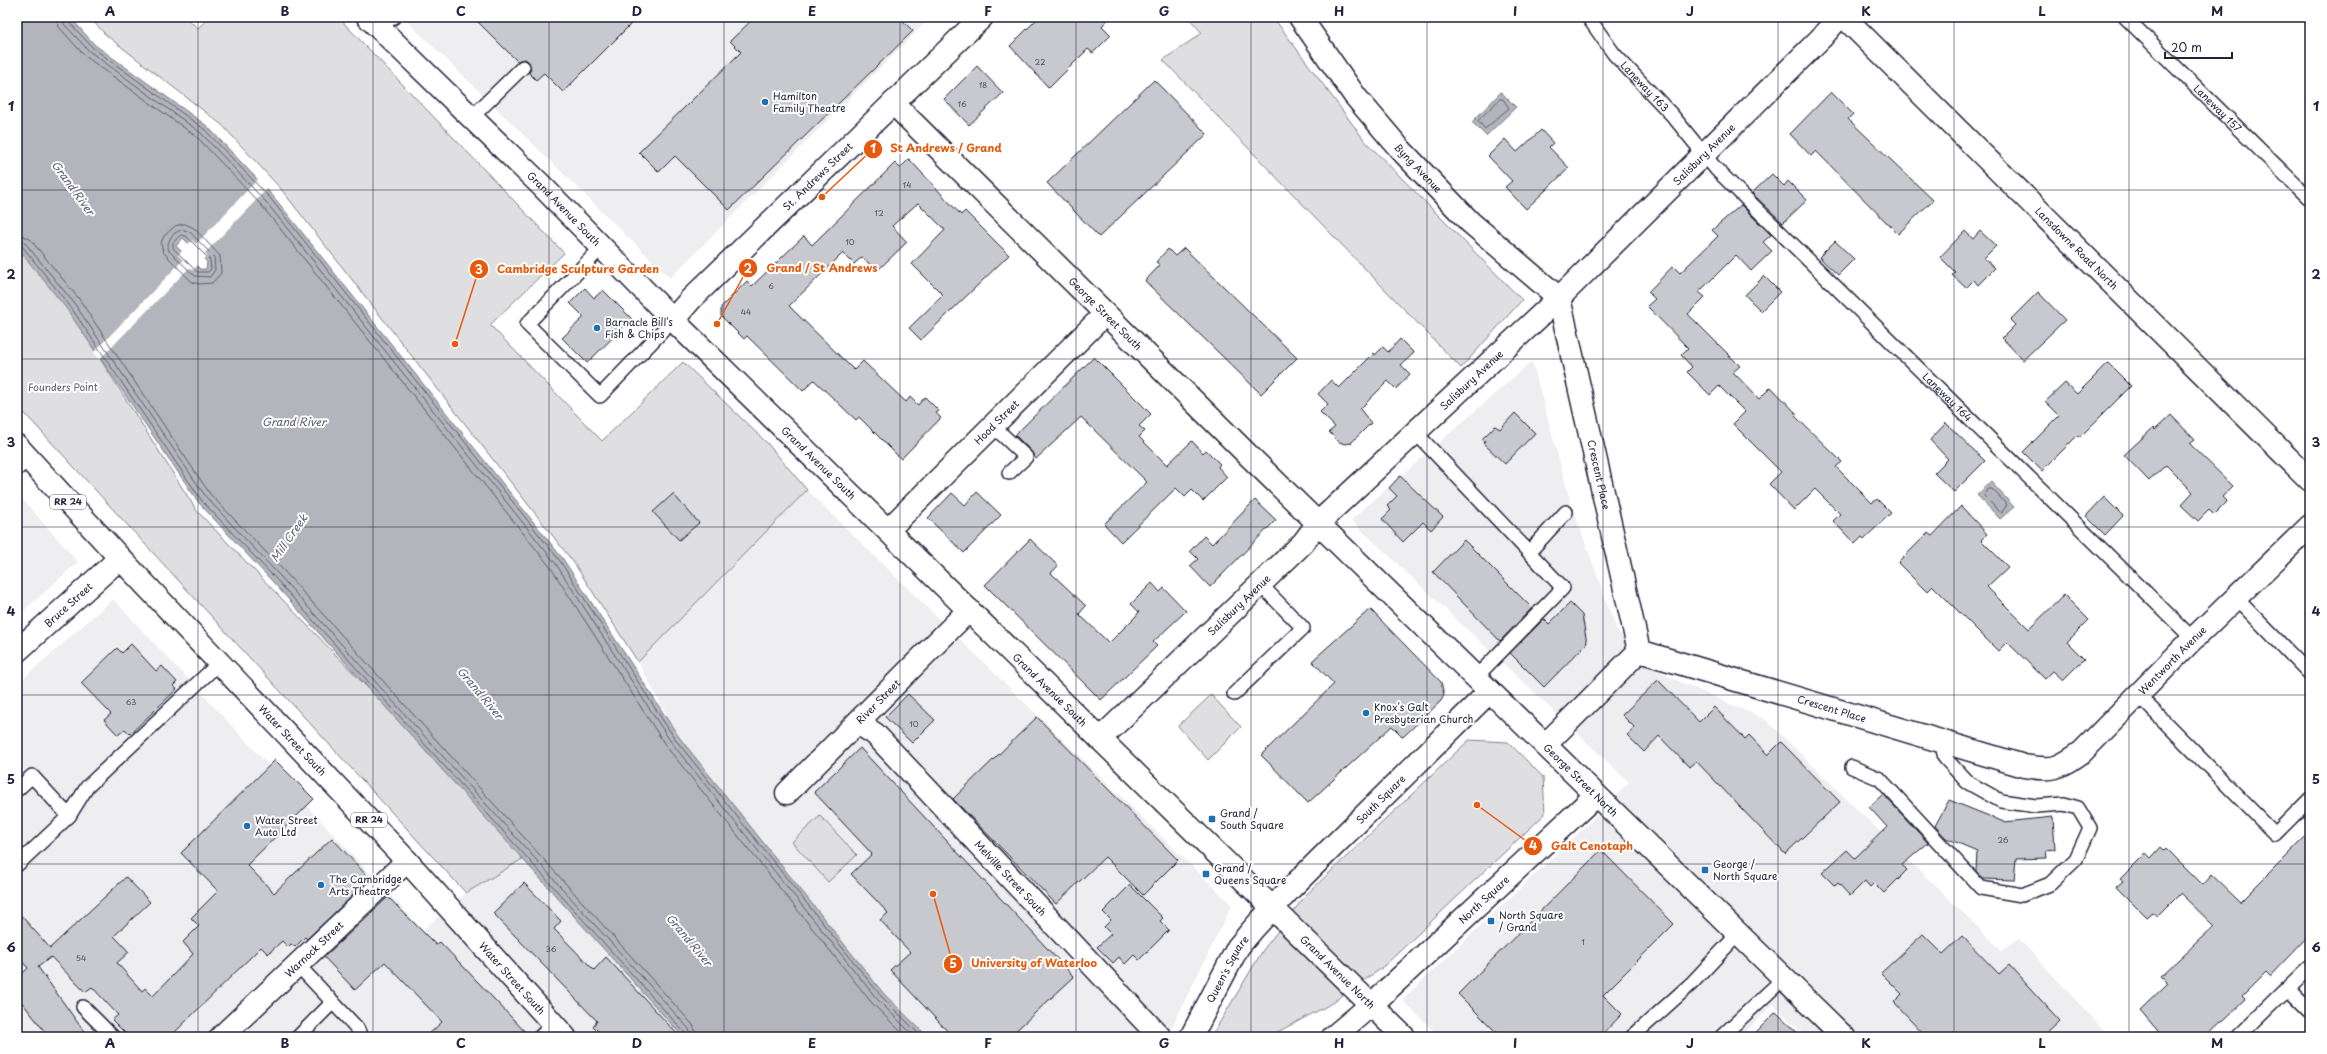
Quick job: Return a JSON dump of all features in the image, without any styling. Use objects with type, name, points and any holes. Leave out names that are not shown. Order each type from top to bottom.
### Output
[{"type":"street","name":"St. Andrews Street","points":[[673,320],[691,299],[982,17]]},
{"type":"street","name":"Byng Avenue","points":[[1300,17],[1355,96],[1400,149],[1470,222],[1559,298]]},
{"type":"street","name":"Salisbury Avenue","points":[[1100,739],[1303,543],[1318,523],[1559,298],[1821,38],[1839,17]]},
{"type":"street","name":"Lansdowne Road North","points":[[1844,17],[2310,480]]},
{"type":"street","name":"Grand Avenue South","points":[[380,20],[472,118],[673,320],[1272,907]]},
{"type":"street","name":"George Street South","points":[[893,103],[1318,523]]},
{"type":"street","name":"Crescent Place","points":[[1559,298],[1638,651],[2024,766]]},
{"type":"street","name":"Hood Street","points":[[888,530],[1106,314]]},
{"type":"street","name":"Water Street South","points":[[21,458],[120,558],[407,861],[553,1033]]},
{"type":"street","name":"George Street North","points":[[1318,523],[1844,1037]]},
{"type":"street","name":"Wentworth Avenue","points":[[2024,766],[2046,770],[2062,765],[2082,752],[2193,639],[2310,526]]},
{"type":"street","name":"Bruce Street","points":[[17,651],[120,558]]},
{"type":"street","name":"River Street","points":[[787,793],[858,724],[970,610]]},
{"type":"street","points":[[1545,745],[1638,651]]},
{"type":"street","name":"South Square","points":[[1272,907],[1483,684]]},
{"type":"street","name":"Melville Street South","points":[[858,724],[875,734],[1160,1037]]},
{"type":"street","name":"North Square","points":[[1370,1005],[1596,794]]},
{"type":"street","name":"Warnock Street","points":[[221,1037],[407,861]]},
{"type":"street","name":"Grand Avenue North","points":[[1272,907],[1404,1037]]},
{"type":"street","name":"Queen's Square","points":[[1191,1037],[1238,947],[1272,907]]},
{"type":"street","points":[[1333,1037],[1370,1005]]},
{"type":"lane","name":"Laneway 163","points":[[1588,17],[1614,54],[1672,115],[1703,155]]},
{"type":"lane","name":"Laneway 157","points":[[2125,17],[2310,199]]},
{"type":"lane","points":[[472,118],[523,67]]},
{"type":"lane","name":"Laneway 164","points":[[1703,155],[2193,639]]},
{"type":"lane","points":[[602,247],[526,324],[600,396],[673,320]]},
{"type":"lane","points":[[993,426],[1026,457],[1009,473]]},
{"type":"lane","points":[[1415,432],[1530,551],[1563,588],[1483,684]]},
{"type":"lane","points":[[1530,551],[1566,512]]},
{"type":"lane","points":[[1234,694],[1302,628],[1260,584]]},
{"type":"lane","points":[[2236,598],[2310,674]]},
{"type":"lane","points":[[17,865],[69,816],[87,787],[219,663]]},
{"type":"lane","points":[[2138,696],[2275,834],[2310,799]]},
{"type":"lane","points":[[1852,766],[1880,779],[1981,888],[2022,895],[2050,884],[2076,859],[2090,828],[2078,808],[2064,804],[2036,806],[2001,801],[1967,782],[1945,758],[1941,741]]},
{"type":"lane","points":[[17,790],[32,776],[69,816]]},
{"type":"lane","points":[[1632,1037],[1692,983],[1738,934]]},
{"type":"lane","points":[[297,964],[357,1028],[360,1037]]},
{"type":"lane","points":[[2238,1037],[2310,966]]},
{"type":"lane","points":[[1721,1037],[1784,978]]},
{"type":"lane","points":[[2287,989],[2310,1012]]},
{"type":"lane","points":[[298,1037],[333,1002]]},
{"type":"lane","points":[[83,1007],[113,1037]]},
{"type":"shaded area","points":[[403,17],[931,17],[670,278]]},
{"type":"shaded area","points":[[1532,361],[1570,500],[1617,631],[1665,675],[1766,720],[2002,951],[2019,939],[2110,1037],[1807,1037],[1773,1004],[1741,1037],[1440,1037],[1402,1000],[1584,828],[1629,782],[1351,520]]},
{"type":"shaded area","points":[[807,490],[1232,905],[1167,1037],[928,1037],[884,994],[679,737],[638,662]]},
{"type":"shaded area","points":[[17,493],[78,562],[17,617]]},
{"type":"shaded area","points":[[113,599],[423,930],[466,893],[529,855],[686,1037],[17,1037],[17,684]]},
{"type":"green space","points":[[89,17],[184,17],[198,28],[210,17],[338,17],[564,253],[490,325],[602,441],[683,362],[767,443],[807,490],[638,662],[574,563],[281,189],[222,125],[106,35]]},
{"type":"green space","points":[[1188,17],[1273,17],[1365,141],[1522,300],[1461,368],[1163,60],[1202,33]]},
{"type":"green space","name":"Founders Point","points":[[17,243],[60,296],[197,511],[529,855],[466,893],[17,405]]},
{"type":"green space","points":[[1211,695],[1241,727],[1208,760],[1178,726]]},
{"type":"green space","points":[[1469,740],[1508,742],[1543,777],[1545,814],[1382,968],[1327,1006],[1268,1037],[1211,1037],[1263,950],[1306,895]]},
{"type":"green space","points":[[820,816],[857,855],[828,882],[792,842]]},
{"type":"water","name":"Grand River","points":[[17,17],[70,17],[95,45],[207,126],[273,196],[563,559],[679,737],[884,994],[928,1037],[683,1037],[272,581],[199,503],[66,308],[17,247]],"holes":[[[183,238],[207,262],[206,269],[200,269],[176,246]]]},
{"type":"water","points":[[1501,92],[1516,107],[1486,136],[1472,122]]},
{"type":"water","points":[[1991,482],[2014,507],[2000,519],[1977,495]]},
{"type":"pier","points":[[259,178],[268,188],[205,253],[207,255],[202,261],[187,245],[192,240],[196,244]]},
{"type":"pier","points":[[183,250],[198,265],[193,270],[189,268],[99,360],[94,352],[183,260],[178,255]]},
{"type":"building","points":[[473,17],[638,17],[563,92],[544,73],[536,80],[529,73],[531,69],[529,62],[525,59],[517,61]]},
{"type":"building","name":"Hamilton Family Theatre","points":[[755,17],[899,17],[913,31],[729,210],[675,156],[659,172],[639,152],[741,52],[730,41]]},
{"type":"building","points":[[1039,17],[1110,17],[1102,26],[1111,35],[1093,53],[1088,49],[1049,88],[1010,46]]},
{"type":"building","points":[[977,66],[1003,93],[969,125],[944,99]]},
{"type":"building","points":[[1154,80],[1207,134],[1099,237],[1047,183]]},
{"type":"building","points":[[1831,92],[1853,114],[1848,119],[1933,200],[1898,234],[1816,151],[1811,156],[1790,134]]},
{"type":"building","points":[[1541,130],[1553,143],[1549,147],[1569,168],[1526,209],[1505,187],[1512,181],[1488,156],[1505,139],[1517,152]]},
{"type":"building","points":[[909,159],[961,215],[965,211],[1009,255],[921,340],[909,328],[943,295],[912,264],[945,230],[918,203],[892,226],[907,242],[877,271],[862,257],[854,264],[843,253],[789,306],[854,370],[863,361],[906,402],[910,397],[918,405],[925,397],[939,411],[936,413],[941,418],[901,459],[859,417],[856,420],[814,380],[803,391],[747,336],[744,339],[721,316],[721,307],[747,281],[752,286],[804,236],[812,245],[895,163],[900,168]]},
{"type":"building","points":[[1772,174],[1784,186],[1788,181],[1807,200],[1783,223],[1752,193]]},
{"type":"building","points":[[1741,205],[1771,235],[1763,242],[1772,251],[1751,271],[1736,255],[1699,292],[1705,297],[1688,314],[1740,366],[1733,372],[1759,399],[1771,387],[1797,414],[1795,416],[1842,462],[1836,467],[1872,503],[1877,499],[1891,513],[1864,539],[1862,537],[1855,544],[1833,521],[1840,514],[1815,489],[1794,510],[1769,484],[1781,472],[1733,424],[1745,412],[1719,386],[1710,395],[1687,372],[1692,367],[1681,355],[1688,348],[1647,306],[1655,299],[1648,292],[1673,266],[1680,273],[1718,236],[1712,230]]},
{"type":"building","points":[[1965,231],[1973,239],[1980,231],[1996,246],[1984,258],[1995,268],[1978,285],[1974,280],[1966,288],[1952,275],[1955,272],[1940,257]]},
{"type":"building","points":[[1835,241],[1854,259],[1838,275],[1819,257]]},
{"type":"building","points":[[1184,248],[1297,358],[1261,394],[1145,281],[1160,265],[1156,262],[1168,249],[1175,256]]},
{"type":"building","points":[[1764,276],[1780,292],[1761,311],[1745,295]]},
{"type":"building","name":"Barnacle Bill's Fish & Chips","points":[[585,288],[594,298],[603,290],[632,319],[587,363],[562,338],[584,317],[570,303]]},
{"type":"building","points":[[2038,292],[2065,320],[2023,360],[2002,338],[2015,325],[2010,320]]},
{"type":"building","points":[[1400,339],[1414,353],[1401,365],[1410,374],[1396,389],[1388,381],[1360,409],[1371,423],[1351,443],[1345,444],[1339,442],[1329,432],[1335,427],[1320,412],[1328,404],[1318,394],[1331,380],[1339,388],[1374,353],[1375,355],[1383,347],[1388,352]]},
{"type":"building","points":[[1094,357],[1151,414],[1139,426],[1145,431],[1139,437],[1167,465],[1192,441],[1203,453],[1206,450],[1220,464],[1218,467],[1227,477],[1203,501],[1192,490],[1185,497],[1176,488],[1121,542],[1104,524],[1147,482],[1081,417],[1036,459],[1031,451],[1015,435]]},
{"type":"building","points":[[2108,363],[2131,386],[2080,437],[2078,435],[2042,471],[2023,452],[2059,416],[2045,402],[2065,383],[2077,394]]},
{"type":"building","points":[[1515,413],[1535,433],[1505,464],[1483,443],[1485,441],[1482,439],[1495,426],[1500,429]]},
{"type":"building","points":[[2171,415],[2195,440],[2190,444],[2233,486],[2222,497],[2227,502],[2214,515],[2209,510],[2198,521],[2181,505],[2193,492],[2166,465],[2149,481],[2124,455],[2153,428],[2155,430]]},
{"type":"building","points":[[1946,423],[1985,461],[1954,492],[1934,473],[1948,459],[1930,440]]},
{"type":"building","points":[[1400,476],[1443,517],[1431,530],[1423,522],[1403,542],[1382,519],[1391,510],[1387,506],[1397,496],[1389,488]]},
{"type":"building","points":[[977,492],[1001,515],[964,553],[928,518],[952,493],[965,505]]},
{"type":"building","points":[[673,494],[699,523],[679,540],[653,512]]},
{"type":"building","points":[[2104,497],[2123,516],[2105,535],[2086,516]]},
{"type":"building","points":[[1255,500],[1276,520],[1210,587],[1190,566],[1198,559],[1190,551],[1204,536],[1212,544]]},
{"type":"building","points":[[1961,506],[1987,534],[1981,540],[2008,567],[1987,587],[2029,629],[2064,595],[2089,620],[2067,642],[2084,659],[2063,680],[2053,671],[2045,679],[2007,642],[1998,651],[1933,586],[1927,592],[1898,563],[1928,533],[1932,536]]},
{"type":"building","points":[[1030,539],[1058,566],[1051,573],[1086,606],[1079,614],[1109,643],[1139,612],[1131,604],[1152,583],[1160,592],[1164,588],[1186,611],[1153,642],[1157,646],[1101,700],[985,585]]},
{"type":"building","points":[[1464,540],[1532,608],[1500,641],[1433,572]]},
{"type":"building","points":[[1570,603],[1582,615],[1587,643],[1544,687],[1510,653],[1544,619],[1549,624]]},
{"type":"building","name":"Knox's Galt Presbyterian Church","points":[[1370,609],[1441,682],[1444,695],[1441,701],[1403,737],[1392,726],[1308,803],[1261,755],[1334,684],[1312,661]]},
{"type":"building","points":[[131,644],[156,671],[162,666],[177,682],[173,686],[177,689],[130,734],[125,729],[118,735],[104,720],[111,714],[81,683],[117,648],[122,653]]},
{"type":"building","points":[[1658,680],[1699,722],[1714,707],[1745,739],[1749,735],[1768,755],[1781,742],[1840,802],[1785,854],[1696,761],[1689,767],[1659,736],[1644,752],[1627,735],[1635,728],[1622,715]]},
{"type":"building","points":[[908,694],[935,720],[912,743],[885,717]]},
{"type":"building","points":[[1037,717],[1178,860],[1143,895],[1105,857],[1056,904],[953,799]]},
{"type":"building","points":[[860,748],[1074,977],[1009,1037],[953,1037],[890,970],[910,952],[880,920],[888,913],[851,874],[872,854],[814,792]]},
{"type":"building","points":[[275,760],[314,799],[247,865],[274,893],[332,838],[370,879],[307,939],[305,937],[295,947],[291,944],[288,947],[282,941],[268,954],[261,947],[170,1037],[129,1037],[112,1020],[118,1015],[92,987],[85,992],[51,957],[38,967],[88,1037],[49,1037],[17,996],[17,979],[28,968],[17,956],[17,911],[50,948],[126,877],[150,902],[114,936],[129,952],[117,963],[142,991],[145,988],[153,996],[193,954],[183,942],[199,926],[191,918],[218,891],[181,853]]},
{"type":"building","points":[[1883,794],[1928,843],[1902,865],[1907,870],[1884,893],[1874,883],[1870,887],[1865,881],[1850,896],[1838,883],[1835,886],[1822,873],[1847,850],[1855,858],[1887,827],[1869,807]]},
{"type":"building","points":[[1949,800],[2004,822],[2053,817],[2055,849],[2046,850],[2047,858],[2016,859],[2014,880],[1983,879],[1976,871],[1977,851],[1946,838],[1935,826]]},
{"type":"building","points":[[2310,832],[2310,934],[2270,976],[2266,972],[2242,996],[2245,999],[2205,1037],[2163,1037],[2140,1010],[2168,983],[2161,976],[2214,926],[2180,893],[2157,916],[2152,912],[2146,917],[2116,887],[2123,881],[2120,879],[2146,853],[2151,858],[2161,847],[2164,850],[2166,848],[2203,885],[2212,875],[2240,902]]},
{"type":"building","points":[[1601,850],[1674,924],[1603,995],[1622,1014],[1600,1037],[1501,1037],[1458,994]]},
{"type":"building","points":[[524,883],[561,921],[554,929],[594,970],[606,957],[680,1037],[604,1037],[593,1026],[597,1021],[493,913]]},
{"type":"building","points":[[1130,885],[1163,918],[1160,921],[1169,930],[1139,960],[1134,955],[1125,964],[1119,957],[1113,963],[1097,947],[1111,934],[1104,927],[1111,920],[1103,912]]},
{"type":"building","points":[[388,897],[436,945],[440,942],[530,1037],[426,1037],[442,1022],[385,962],[355,990],[324,957]]},
{"type":"building","points":[[1923,934],[1943,954],[1962,936],[1999,974],[2009,965],[2060,1021],[2043,1037],[1927,1037],[1894,1002],[1902,994],[1881,973]]},
{"type":"building","points":[[1776,1012],[1802,1037],[1751,1037]]},
{"type":"place","name":"Hamilton Family Theatre","points":[[765,102]]},
{"type":"place","name":"St Andrews / Grand","points":[[822,197]]},
{"type":"place","name":"Grand / St Andrews","points":[[717,324]]},
{"type":"place","name":"Barnacle Bill's Fish & Chips","points":[[597,328]]},
{"type":"place","name":"Cambridge Sculpture Garden","points":[[455,344]]},
{"type":"place","name":"Knox's Galt Presbyterian Church","points":[[1366,713]]},
{"type":"place","name":"Galt Cenotaph","points":[[1477,805]]},
{"type":"place","name":"Grand / South Square","points":[[1212,819]]},
{"type":"place","name":"Water Street Auto Ltd","points":[[247,826]]},
{"type":"place","name":"George / North Square","points":[[1705,870]]},
{"type":"place","name":"Grand / Queens Square","points":[[1206,874]]},
{"type":"place","name":"The Cambridge Arts Theatre","points":[[321,885]]},
{"type":"place","name":"University of Waterloo","points":[[933,894]]},
{"type":"place","name":"North Square / Grand","points":[[1491,921]]},
{"type":"water label","name":"Mill Creek","points":[[289,538]]}]
